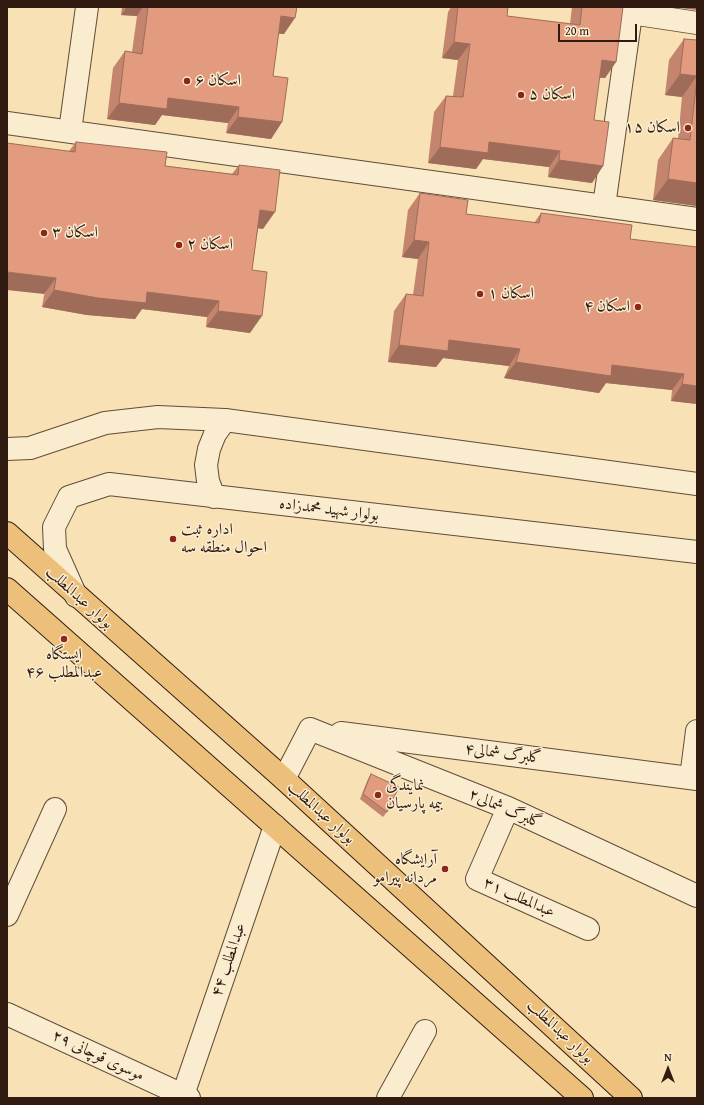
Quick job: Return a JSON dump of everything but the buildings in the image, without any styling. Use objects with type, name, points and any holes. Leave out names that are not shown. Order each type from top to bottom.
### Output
[{"type":"main road","name":"بولوار عبدالمطلب","points":[[7,533],[76,596],[284,779],[631,1098]]},
{"type":"main road","points":[[7,589],[582,1098]]},
{"type":"street","points":[[70,132],[87,7]]},
{"type":"street","points":[[604,206],[632,10],[697,23]]},
{"type":"street","points":[[7,123],[697,219]]},
{"type":"street","points":[[7,449],[30,448],[106,423],[158,417],[225,420],[697,484]]},
{"type":"street","points":[[214,497],[208,481],[206,465],[215,434],[225,420]]},
{"type":"street","name":"بولوار شهید محمدزاده","points":[[76,596],[55,549],[54,527],[69,497],[109,484],[697,552]]},
{"type":"street","points":[[284,779],[310,729]]},
{"type":"street","name":"گلبرگ شمالی۴","points":[[310,729],[694,778]]},
{"type":"street","name":"گلبرگ شمالی۲","points":[[310,729],[508,808],[697,896]]},
{"type":"street","points":[[694,778],[697,731]]},
{"type":"street","name":"عبدالمطلب ۳۱","points":[[508,808],[477,879],[588,929]]},
{"type":"street","points":[[7,915],[55,809]]},
{"type":"street","name":"عبدالمطلب ۴۴","points":[[185,1097],[275,826]]},
{"type":"street","name":"موسوی قوچانی ۲۹","points":[[7,1014],[185,1097]]},
{"type":"street","points":[[388,1098],[425,1031]]},
{"type":"place","name":"اسکان ۶","points":[[187,81]]},
{"type":"place","name":"اسکان ۵","points":[[521,95]]},
{"type":"place","name":"اسکان ۱۵","points":[[688,128]]},
{"type":"place","name":"اسکان ۳","points":[[44,233]]},
{"type":"place","name":"اسکان ۲","points":[[179,245]]},
{"type":"place","name":"اسکان ۱","points":[[480,294]]},
{"type":"place","name":"اسکان ۴","points":[[638,307]]},
{"type":"place","name":"اداره ثبت احوال منطقه سه","points":[[173,539]]},
{"type":"place","name":"ایستگاه عبدالمطلب ۴۶","points":[[64,639]]},
{"type":"place","name":"نمایندگی بیمه پارسیان","points":[[378,795]]},
{"type":"place","name":"آرایشگاه مردانه پیرامو","points":[[445,869]]}]
